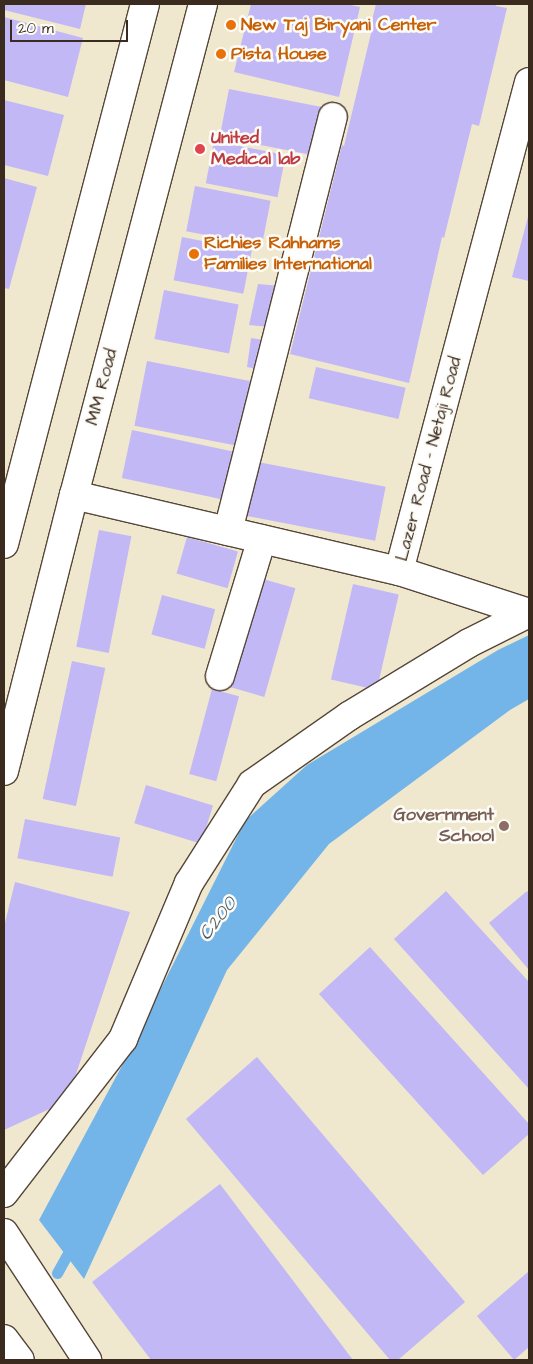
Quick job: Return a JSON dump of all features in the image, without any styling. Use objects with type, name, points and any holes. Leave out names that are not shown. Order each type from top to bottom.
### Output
[{"type":"street","points":[[4,544],[145,4]]},
{"type":"street","name":"MM Road","points":[[4,771],[74,495],[203,4]]},
{"type":"street","name":"Lazer Road - Netaji Road","points":[[74,495],[399,570],[529,82]]},
{"type":"street","points":[[228,531],[332,117]]},
{"type":"street","points":[[220,676],[262,539]]},
{"type":"street","points":[[4,1193],[123,1039],[189,883],[252,784],[373,701],[469,643],[529,613],[399,570]]},
{"type":"street","points":[[4,1233],[87,1360]]},
{"type":"street","points":[[4,1339],[20,1360]]},
{"type":"water","points":[[529,635],[529,699],[510,710],[329,844],[227,970],[84,1279],[39,1220],[124,1062],[245,821],[307,765],[498,650]]},
{"type":"building","points":[[4,4],[86,4],[80,29],[4,10]]},
{"type":"building","points":[[251,4],[346,4],[360,7],[339,97],[234,72]]},
{"type":"building","points":[[376,4],[496,4],[496,6],[507,8],[479,126],[472,124],[444,238],[442,237],[409,383],[290,354],[342,145],[344,146],[373,25],[371,24]]},
{"type":"building","points":[[4,17],[83,38],[68,97],[4,80]]},
{"type":"building","points":[[229,89],[324,108],[315,156],[220,137]]},
{"type":"building","points":[[4,100],[64,115],[48,176],[4,165]]},
{"type":"building","points":[[214,141],[286,155],[277,197],[206,183]]},
{"type":"building","points":[[4,178],[37,187],[9,289],[4,288]]},
{"type":"building","points":[[195,186],[271,201],[262,246],[186,231]]},
{"type":"building","points":[[529,213],[529,281],[512,277]]},
{"type":"building","points":[[182,237],[252,251],[243,294],[174,280]]},
{"type":"building","points":[[258,284],[281,286],[270,327],[249,325]]},
{"type":"building","points":[[164,290],[239,305],[229,354],[154,339]]},
{"type":"building","points":[[251,338],[271,341],[263,370],[247,367]]},
{"type":"building","points":[[147,361],[255,382],[242,447],[134,426]]},
{"type":"building","points":[[316,367],[406,388],[398,419],[309,398]]},
{"type":"building","points":[[132,430],[238,452],[227,500],[122,478]]},
{"type":"building","points":[[258,462],[386,487],[375,541],[248,516]]},
{"type":"building","points":[[99,530],[131,536],[109,653],[76,647]]},
{"type":"building","points":[[187,537],[238,552],[227,588],[177,574]]},
{"type":"building","points":[[256,577],[295,588],[264,697],[225,686]]},
{"type":"building","points":[[353,584],[399,595],[377,690],[331,679]]},
{"type":"building","points":[[162,595],[215,609],[205,649],[151,635]]},
{"type":"building","points":[[72,661],[105,668],[76,806],[43,799]]},
{"type":"building","points":[[212,689],[239,696],[216,781],[189,774]]},
{"type":"building","points":[[146,785],[213,805],[201,844],[134,823]]},
{"type":"building","points":[[25,819],[120,838],[113,877],[17,858]]},
{"type":"building","points":[[15,882],[130,912],[67,1101],[4,1130],[4,927]]},
{"type":"building","points":[[446,891],[529,982],[529,1089],[394,939]]},
{"type":"building","points":[[527,891],[529,894],[529,970],[489,923]]},
{"type":"building","points":[[370,947],[529,1124],[529,1134],[483,1175],[319,994]]},
{"type":"building","points":[[257,1057],[465,1302],[398,1360],[390,1360],[186,1119]]},
{"type":"building","points":[[220,1184],[353,1360],[151,1360],[92,1282]]},
{"type":"building","points":[[529,1271],[529,1347],[514,1360],[477,1316]]},
{"type":"waterway","name":"C200","points":[[57,1273],[73,1244]]},
{"type":"place","name":"New Taj Biryani Center","points":[[231,25]]},
{"type":"place","name":"Pista House","points":[[221,54]]},
{"type":"place","name":"United Medical lab","points":[[200,149]]},
{"type":"place","name":"Richies Rahhams Families International","points":[[194,254]]},
{"type":"place","name":"Government School","points":[[504,826]]}]
